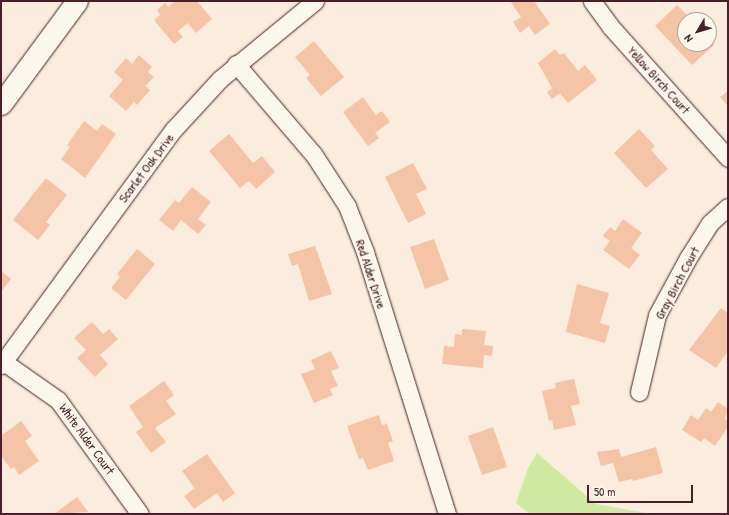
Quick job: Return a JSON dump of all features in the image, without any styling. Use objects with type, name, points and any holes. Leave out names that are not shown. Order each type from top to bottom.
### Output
[{"type":"street","points":[[1,104],[77,1]]},
{"type":"street","name":"Scarlet Oak Drive","points":[[2,361],[174,130],[236,64],[315,1]]},
{"type":"street","name":"Yellow Birch Court","points":[[592,1],[610,26],[728,158]]},
{"type":"street","name":"Red Alder Drive","points":[[236,64],[314,154],[347,206],[365,252],[447,514]]},
{"type":"street","name":"Gray Birch Court","points":[[639,392],[658,315],[692,252],[710,223],[728,207]]},
{"type":"street","name":"White Alder Court","points":[[2,361],[58,400],[140,514]]},
{"type":"green space","points":[[537,453],[596,504],[652,514],[530,514],[516,503],[528,468]]},
{"type":"building","points":[[175,1],[197,1],[212,19],[196,33],[188,23],[178,31],[183,37],[174,44],[154,20],[160,15],[157,10],[165,3],[168,7]]},
{"type":"building","points":[[510,1],[534,1],[550,24],[535,35],[529,26],[520,33],[513,22],[521,17]]},
{"type":"building","points":[[677,5],[684,12],[677,12],[677,49],[655,26]]},
{"type":"building","points":[[314,41],[344,77],[321,96],[306,78],[310,75],[295,57]]},
{"type":"building","points":[[555,49],[560,55],[564,53],[578,71],[585,65],[597,80],[568,103],[560,93],[552,99],[547,92],[552,88],[538,63]]},
{"type":"building","points":[[680,52],[706,52],[692,65]]},
{"type":"building","points":[[139,55],[152,67],[148,72],[154,77],[145,86],[150,90],[137,105],[134,102],[126,111],[109,96],[123,80],[114,72],[126,58],[132,64]]},
{"type":"building","points":[[728,91],[728,106],[720,97]]},
{"type":"building","points":[[363,97],[376,115],[382,111],[390,122],[375,133],[379,138],[368,146],[343,112]]},
{"type":"building","points":[[84,121],[97,131],[102,124],[116,134],[85,178],[61,159],[70,147],[67,145]]},
{"type":"building","points":[[639,129],[655,146],[651,150],[668,169],[646,188],[614,153]]},
{"type":"building","points":[[229,134],[253,163],[262,156],[275,172],[256,189],[249,181],[240,188],[209,151]]},
{"type":"building","points":[[413,163],[427,189],[416,194],[426,214],[408,223],[385,177]]},
{"type":"building","points":[[46,178],[67,195],[46,222],[50,225],[38,240],[13,220]]},
{"type":"building","points":[[192,187],[211,202],[198,219],[206,225],[198,234],[181,220],[173,231],[159,220],[175,200],[179,203]]},
{"type":"building","points":[[623,219],[642,233],[631,248],[640,255],[629,269],[603,250],[610,241],[603,236],[610,227],[615,231]]},
{"type":"building","points":[[434,239],[449,280],[425,289],[410,247]]},
{"type":"building","points":[[315,246],[332,294],[309,301],[298,264],[292,266],[288,254]]},
{"type":"building","points":[[137,249],[155,264],[126,300],[111,288],[120,277],[117,274]]},
{"type":"building","points":[[1,271],[11,279],[1,292]]},
{"type":"building","points":[[577,284],[609,293],[600,323],[610,326],[605,343],[566,332]]},
{"type":"building","points":[[721,308],[728,313],[728,351],[716,368],[689,350]]},
{"type":"building","points":[[92,322],[103,334],[109,329],[118,339],[100,355],[108,364],[95,377],[77,358],[86,350],[74,338]]},
{"type":"building","points":[[462,329],[486,331],[484,345],[493,346],[492,356],[484,355],[483,368],[442,364],[444,346],[454,347],[455,334],[462,335]]},
{"type":"building","points":[[331,351],[339,368],[331,371],[338,386],[330,389],[333,395],[314,403],[301,374],[315,369],[311,360]]},
{"type":"building","points":[[574,379],[580,404],[571,406],[576,425],[554,430],[552,420],[549,421],[542,391],[556,388],[555,383]]},
{"type":"building","points":[[164,381],[174,395],[166,401],[176,414],[155,428],[166,442],[151,453],[136,432],[143,427],[129,406]]},
{"type":"building","points":[[718,402],[728,409],[725,419],[728,421],[728,427],[715,446],[704,438],[701,442],[682,430],[691,415],[698,420],[706,408],[711,412]]},
{"type":"building","points":[[379,415],[382,425],[387,424],[393,441],[388,443],[394,461],[368,470],[363,458],[359,459],[347,426]]},
{"type":"building","points":[[21,421],[32,436],[25,441],[39,461],[19,475],[14,467],[11,469],[1,456],[1,436]]},
{"type":"building","points":[[493,427],[507,467],[482,475],[468,436]]},
{"type":"building","points":[[656,447],[663,473],[633,481],[632,479],[619,482],[613,463],[601,466],[597,452],[619,449],[621,457]]},
{"type":"building","points":[[207,454],[235,493],[223,502],[217,493],[194,509],[184,496],[195,488],[182,471]]},
{"type":"building","points":[[77,497],[88,512],[54,514]]}]
